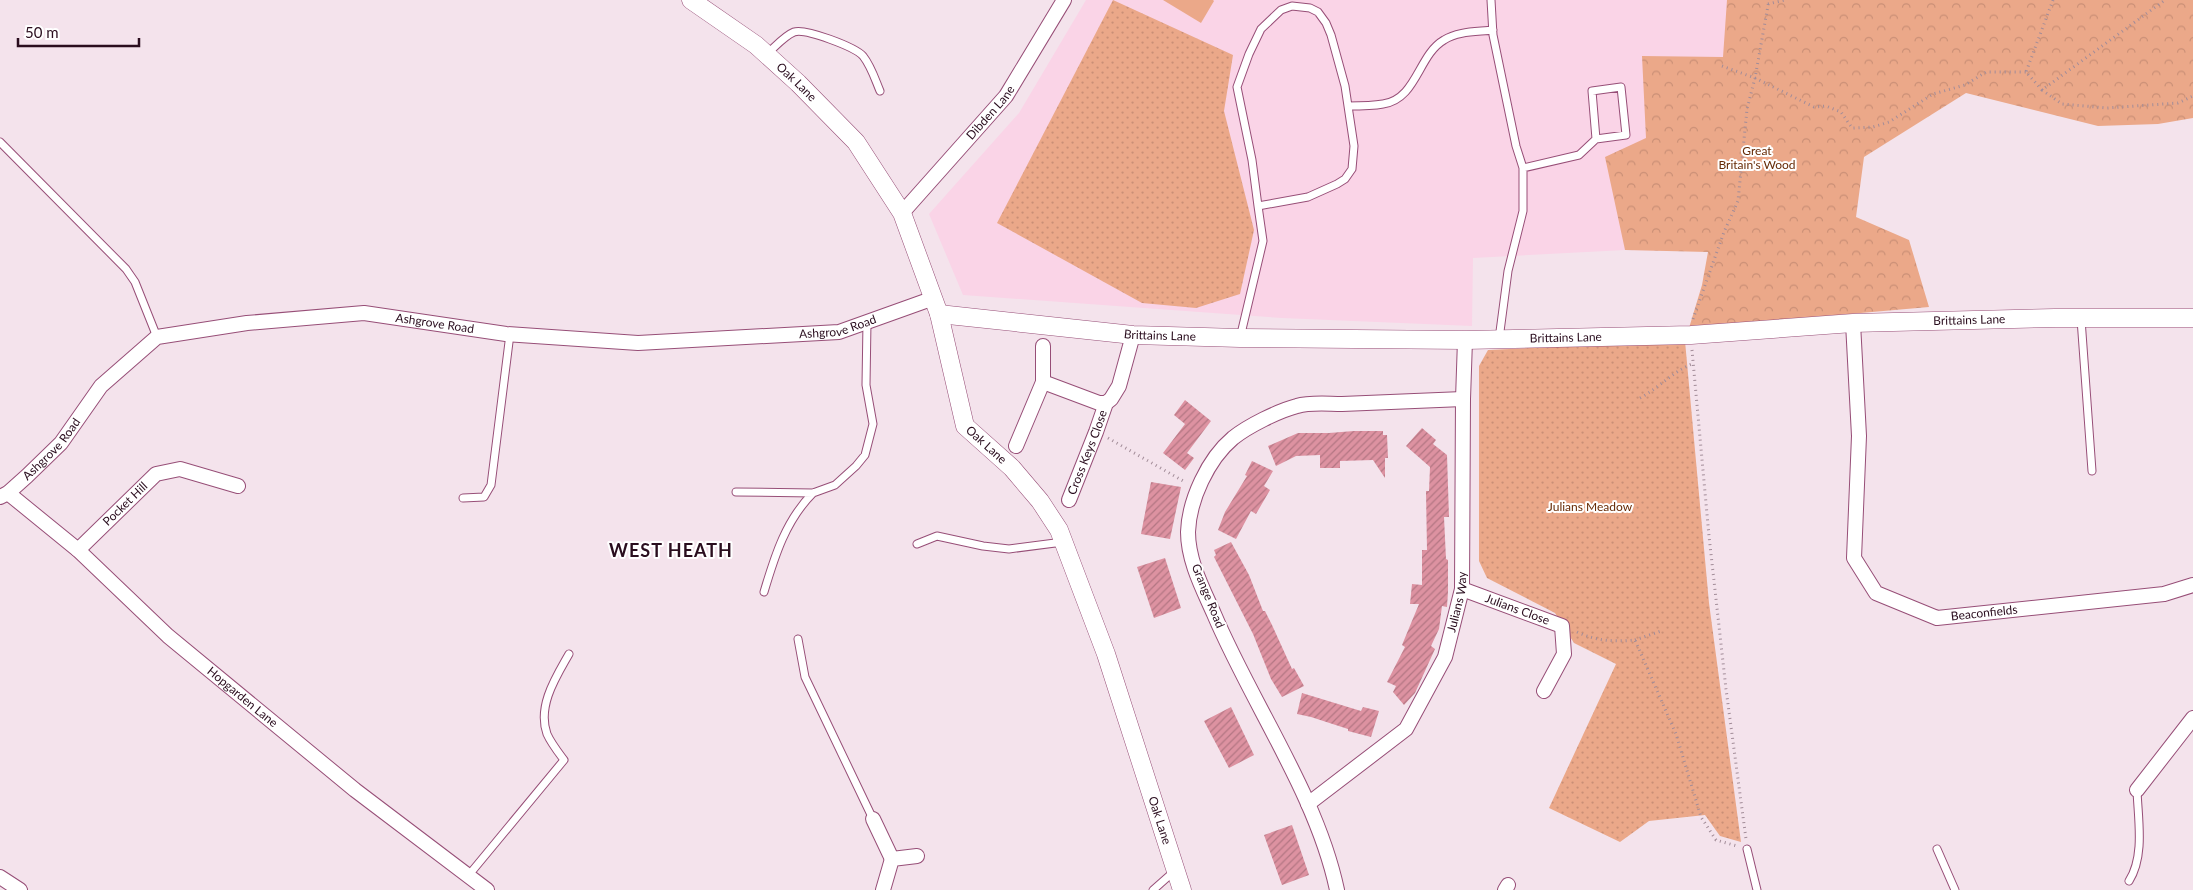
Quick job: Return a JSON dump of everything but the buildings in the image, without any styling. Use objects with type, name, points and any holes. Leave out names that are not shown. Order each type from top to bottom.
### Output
[{"type":"street","name":"Oak Lane","points":[[691,0],[766,54],[798,83],[856,142],[902,213],[936,306],[964,426],[1012,468],[1035,494],[1059,530],[1106,654],[1182,890]]},
{"type":"street","name":"Dibden Lane","points":[[902,213],[1006,96],[1064,0]]},
{"type":"street","name":"Brittains Lane","points":[[936,306],[1133,335],[1240,338],[1499,340],[1691,335],[1852,323],[2081,318],[2193,318]]},
{"type":"street","name":"Ashgrove Road","points":[[4,495],[61,443],[101,386],[158,337],[247,323],[364,313],[510,334],[638,343],[839,332],[866,322],[936,306]]},
{"type":"street","name":"Beaconfields","points":[[1852,323],[1859,436],[1854,558],[1876,593],[1937,618],[2164,594],[2193,585]]},
{"type":"street","name":"Cross Keys Close","points":[[1069,500],[1106,403],[1111,399],[1119,386],[1133,335]]},
{"type":"street","name":"Julians Way","points":[[1308,804],[1406,729],[1444,657],[1462,589],[1465,340]]},
{"type":"street","points":[[1016,446],[1043,382],[1043,346]]},
{"type":"street","name":"Cross Keys Close","points":[[1043,382],[1098,403],[1106,403]]},
{"type":"street","name":"Grange Road","points":[[1337,890],[1330,863],[1308,804],[1221,630],[1194,566],[1188,532],[1193,504],[1214,460],[1232,439],[1251,426],[1298,405],[1463,399]]},
{"type":"street","name":"Pocket Hill","points":[[78,550],[156,474],[180,469],[238,486]]},
{"type":"street","name":"Hopgarden Lane","points":[[4,495],[78,550],[168,636],[356,790],[487,890]]},
{"type":"street","name":"Julians Close","points":[[1462,589],[1562,626],[1564,654],[1544,691]]},
{"type":"street","points":[[2137,790],[2193,718]]},
{"type":"street","points":[[873,819],[892,859],[883,890]]},
{"type":"street","points":[[892,859],[917,856]]},
{"type":"street","points":[[0,877],[20,890]]},
{"type":"lane","points":[[1491,0],[1493,30],[1516,146],[1523,168],[1523,211],[1508,271],[1499,340]]},
{"type":"lane","points":[[1240,338],[1264,241],[1258,206],[1252,160],[1237,87],[1249,54],[1261,29],[1281,10],[1292,6],[1310,8],[1318,12],[1326,23],[1345,86],[1354,146],[1352,169],[1345,179],[1308,197],[1258,206]]},
{"type":"lane","points":[[1348,106],[1384,104],[1396,98],[1405,92],[1433,48],[1444,40],[1456,35],[1493,30]]},
{"type":"lane","points":[[766,54],[792,33],[797,31],[810,33],[851,48],[861,54],[868,62],[880,90]]},
{"type":"lane","points":[[1523,168],[1579,155],[1596,139],[1626,135],[1621,87],[1592,91],[1596,139]]},
{"type":"lane","points":[[0,142],[126,269],[135,282],[158,337]]},
{"type":"lane","points":[[2081,318],[2092,470]]},
{"type":"lane","points":[[764,592],[773,560],[786,528],[804,502],[814,493],[835,485],[856,466],[864,455],[873,424],[866,385],[866,322]]},
{"type":"lane","points":[[463,498],[484,497],[490,485],[510,334]]},
{"type":"lane","points":[[736,492],[814,493]]},
{"type":"lane","points":[[917,544],[937,536],[983,546],[1010,548],[1063,542]]},
{"type":"lane","points":[[798,639],[806,677],[873,819]]},
{"type":"lane","points":[[468,876],[564,760],[547,733],[545,710],[552,683],[569,654]]},
{"type":"lane","points":[[2129,881],[2136,868],[2138,852],[2137,790]]},
{"type":"lane","points":[[1747,849],[1758,890]]},
{"type":"lane","points":[[1937,849],[1955,890]]},
{"type":"lane","points":[[1154,890],[1166,878],[1177,872]]},
{"type":"path","points":[[1635,640],[1676,734],[1701,817],[1716,840],[1747,849],[1726,689],[1692,364],[1691,335],[1694,317],[1738,201],[1747,109],[1755,78],[1768,2],[1785,0]]},
{"type":"path","points":[[2026,72],[2053,0]]},
{"type":"path","points":[[2042,90],[2165,0]]},
{"type":"path","points":[[1722,66],[1755,78],[1814,106],[1826,106],[1841,112],[1852,128],[1873,127],[1889,122],[1933,94],[1965,85],[1986,72],[2026,72],[2042,90],[2062,104],[2106,108],[2178,103],[2193,96]]},
{"type":"path","points":[[1640,398],[1654,390],[1672,374],[1692,364]]},
{"type":"path","points":[[1096,432],[1199,490]]},
{"type":"path","points":[[1562,626],[1589,638],[1613,642],[1635,640],[1661,631]]},
{"type":"shaded area","points":[[1086,0],[1753,0],[1708,251],[1625,250],[1473,258],[1472,326],[1282,318],[963,295],[929,214],[1019,113]]},
{"type":"green space","points":[[1113,0],[1233,55],[1224,111],[1254,230],[1240,294],[1196,308],[1142,303],[997,223]]},
{"type":"green space","points":[[1163,0],[1213,0],[1214,1],[1201,23]]},
{"type":"green space","name":"Great Britain's Wood","points":[[1727,0],[2193,0],[2193,118],[2158,124],[2098,126],[1966,93],[1864,157],[1856,217],[1909,240],[1929,307],[1689,328],[1702,285],[1708,252],[1625,250],[1605,157],[1646,138],[1642,56],[1723,57]]},
{"type":"green space","name":"Julians Meadow","points":[[1685,341],[1709,603],[1741,842],[1720,836],[1705,815],[1649,821],[1620,842],[1549,808],[1616,664],[1574,643],[1555,613],[1487,578],[1479,561],[1479,366],[1488,350]]},
{"type":"district","name":"WEST HEATH","points":[[671,551]]}]
